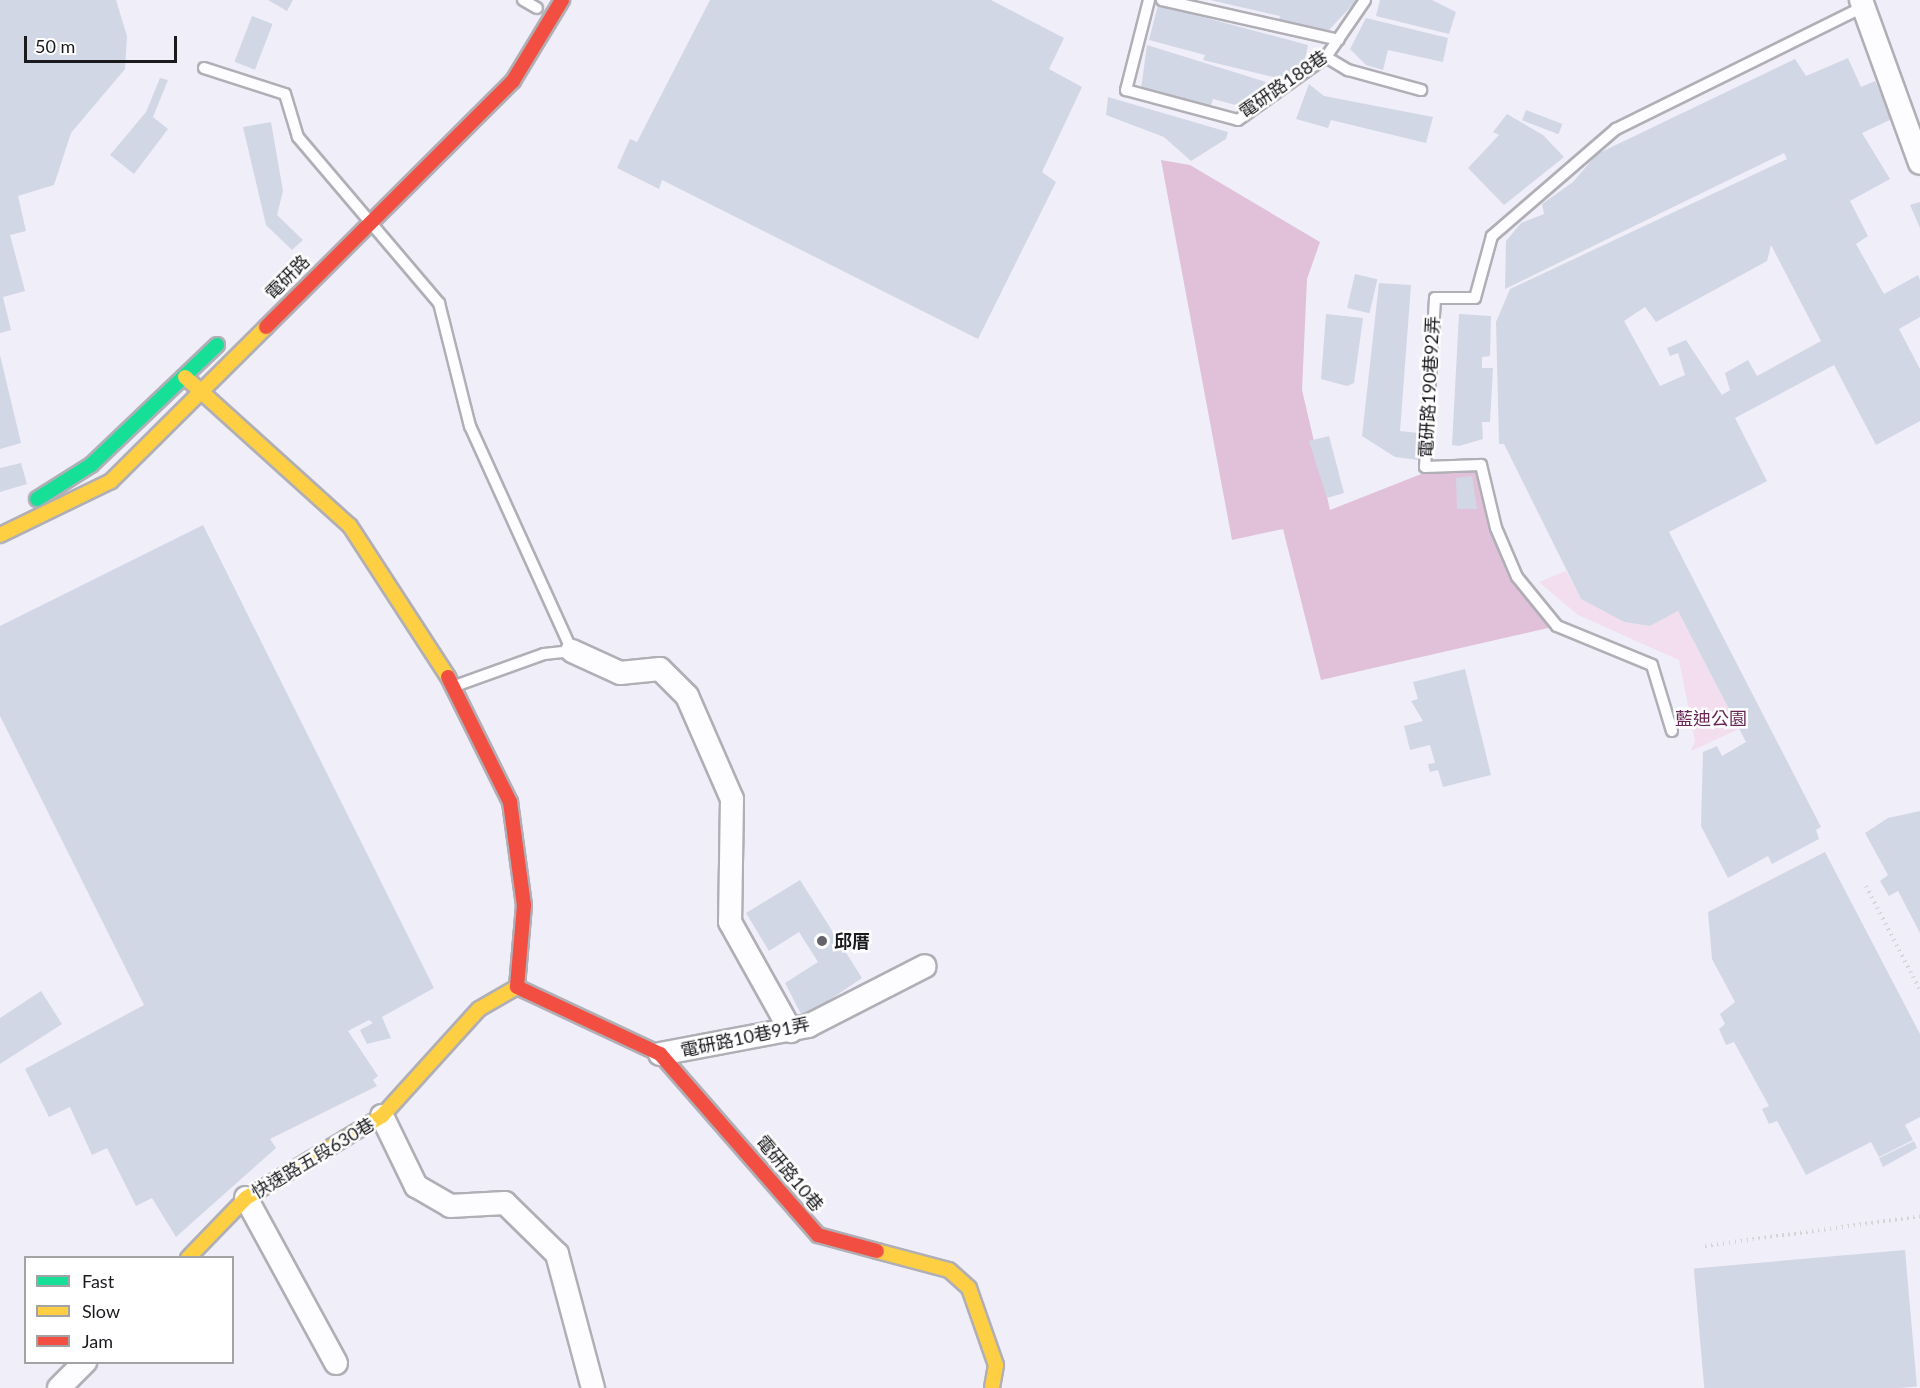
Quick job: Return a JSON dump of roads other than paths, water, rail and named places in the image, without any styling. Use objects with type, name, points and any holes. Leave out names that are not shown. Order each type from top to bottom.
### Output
[{"type":"street","name":"電研路","points":[[0,535],[111,480],[369,220],[513,81],[562,0]]},
{"type":"street","points":[[1862,4],[1920,163]]},
{"type":"street","points":[[344,224],[364,205]]},
{"type":"street","points":[[18,507],[91,465],[183,375],[231,333]]},
{"type":"street","points":[[183,375],[350,526],[455,687],[510,802],[524,905],[517,987]]},
{"type":"street","points":[[572,651],[620,673],[660,669],[687,696],[732,799],[730,922],[791,1031]]},
{"type":"street","name":"電研路10巷91弄","points":[[660,1054],[791,1031],[925,966]]},
{"type":"street","name":"電研路10巷","points":[[517,987],[660,1054],[818,1235],[949,1270],[969,1288],[996,1365],[992,1388]]},
{"type":"street","name":"快速路五段630巷","points":[[189,1256],[246,1198],[382,1116],[478,1008],[517,987]]},
{"type":"street","points":[[382,1116],[416,1186],[450,1206],[506,1203],[557,1254],[593,1388]]},
{"type":"street","points":[[246,1198],[336,1363]]},
{"type":"street","points":[[59,1388],[83,1364]]},
{"type":"lane","points":[[523,0],[536,8]]},
{"type":"lane","name":"電研路188巷","points":[[1149,0],[1126,90],[1238,120],[1326,57],[1365,0]]},
{"type":"lane","points":[[1162,0],[1339,40]]},
{"type":"lane","name":"電研路190巷92弄","points":[[1672,731],[1652,665],[1557,626],[1517,577],[1496,528],[1481,465],[1425,466],[1435,298],[1475,298],[1492,236],[1616,129],[1862,4]]},
{"type":"lane","points":[[1326,57],[1348,70],[1421,90]]},
{"type":"lane","points":[[204,68],[285,94],[298,137],[364,205],[369,220],[439,303],[470,426],[572,651],[544,654],[455,687]]},
{"type":"place","name":"邱厝","points":[[822,941]]},
{"type":"park label","name":"藍迪公園","points":[[1711,718]]}]
